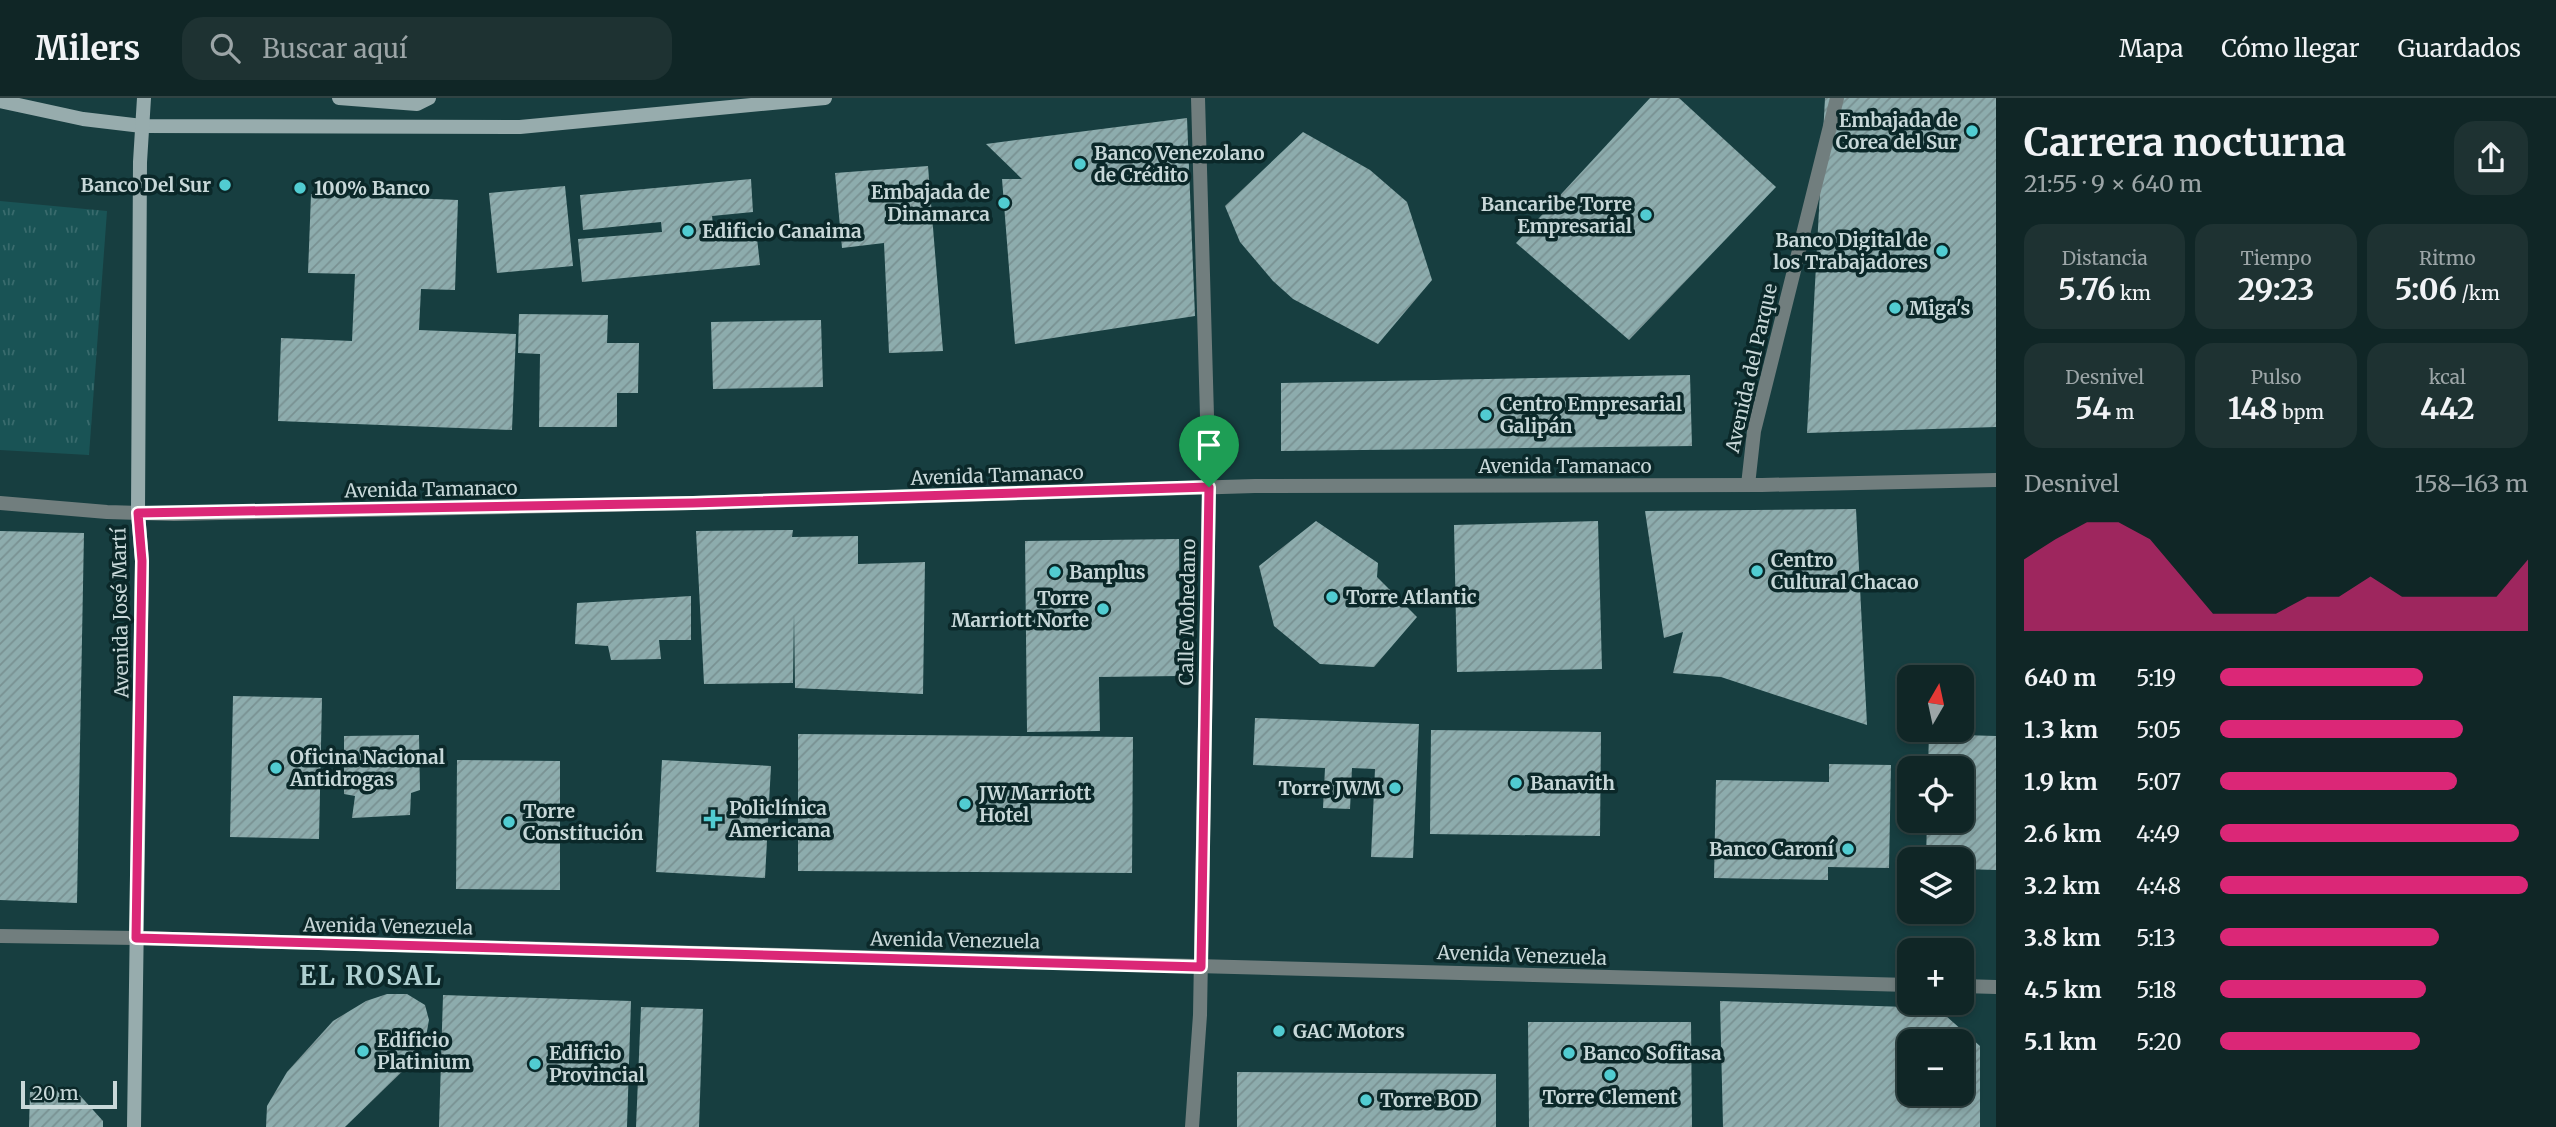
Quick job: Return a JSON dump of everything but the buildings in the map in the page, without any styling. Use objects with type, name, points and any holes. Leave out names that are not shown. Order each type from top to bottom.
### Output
[{"type":"street","name":"Avenida José Martí","points":[[134,1127],[138,1000],[136,938],[142,561],[138,513],[144,98]]},
{"type":"street","points":[[339,98],[418,104],[429,98]]},
{"type":"street","points":[[0,101],[83,119],[142,126],[520,127],[825,98]]},
{"type":"street","name":"Calle Mohedano","points":[[1192,1127],[1200,1014],[1209,487],[1198,98]]},
{"type":"street","name":"Avenida del Parque","points":[[1748,485],[1754,431],[1837,98]]},
{"type":"street","name":"Avenida Tamanaco","points":[[0,503],[138,513],[666,504],[1209,487],[1748,485],[1996,480]]},
{"type":"street","name":"Avenida Venezuela","points":[[0,936],[1897,985]]},
{"type":"street","points":[[1974,986],[1996,987]]},
{"type":"shaded area","points":[[0,98],[1996,98],[1996,1127],[0,1127]]},
{"type":"green space","points":[[0,201],[107,211],[89,455],[0,450]]},
{"type":"place","name":"Embajada de Corea del Sur","points":[[1972,131]]},
{"type":"place","name":"Banco Venezolano de Crédito","points":[[1080,164]]},
{"type":"place","name":"Banco Del Sur","points":[[225,185]]},
{"type":"place","name":"100% Banco","points":[[300,188]]},
{"type":"place","name":"Embajada de Dinamarca","points":[[1004,203]]},
{"type":"place","name":"Bancaribe Torre Empresarial","points":[[1646,215]]},
{"type":"place","name":"Edificio Canaima","points":[[688,231]]},
{"type":"place","name":"Banco Digital de los Trabajadores","points":[[1942,251]]},
{"type":"place","name":"Miga's","points":[[1895,308]]},
{"type":"place","name":"Centro Empresarial Galipán","points":[[1486,415]]},
{"type":"place","name":"Centro Cultural Chacao","points":[[1757,571]]},
{"type":"place","name":"Banplus","points":[[1055,572]]},
{"type":"place","name":"Torre Atlantic","points":[[1332,597]]},
{"type":"place","name":"Torre Marriott Norte","points":[[1103,609]]},
{"type":"place","name":"Oficina Nacional Antidrogas","points":[[276,768]]},
{"type":"place","name":"Banavith","points":[[1516,783]]},
{"type":"place","name":"Torre JWM","points":[[1395,788]]},
{"type":"place","name":"JW Marriott Hotel","points":[[965,804]]},
{"type":"place","name":"Policlínica Americana","points":[[713,819]]},
{"type":"place","name":"Torre Constitución","points":[[509,822]]},
{"type":"place","name":"Banco Caroní","points":[[1848,849]]},
{"type":"place","name":"GAC Motors","points":[[1279,1031]]},
{"type":"place","name":"Edificio Platinium","points":[[363,1051]]},
{"type":"place","name":"Banco Sofitasa","points":[[1569,1053]]},
{"type":"place","name":"Edificio Provincial","points":[[535,1064]]},
{"type":"place","name":"Torre Clement","points":[[1610,1075]]},
{"type":"place","name":"Torre BOD","points":[[1366,1100]]},
{"type":"district","name":"EL ROSAL","points":[[371,976]]},
{"type":"route","points":[[1209,487],[1201,967],[136,938],[142,561],[138,513],[693,503],[1209,487]]}]
